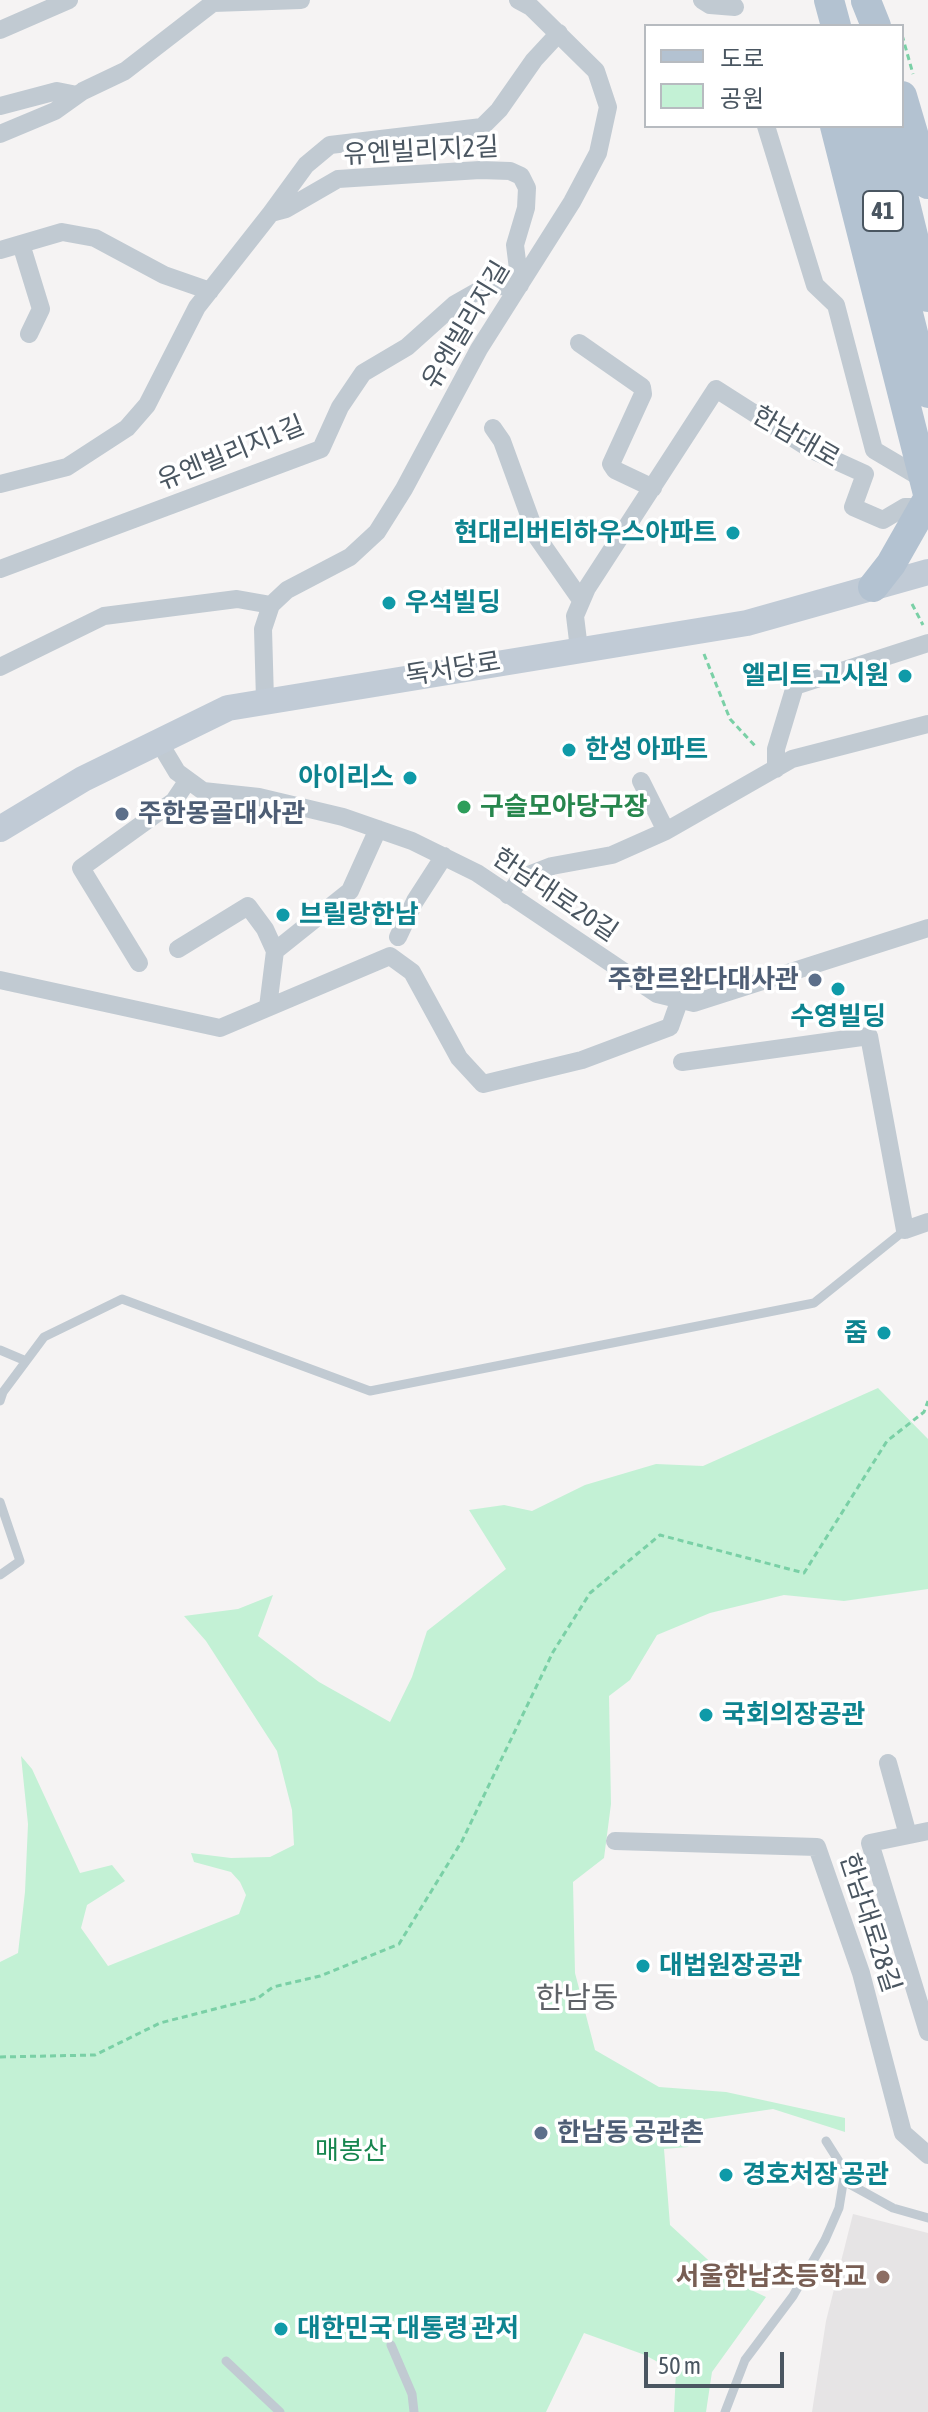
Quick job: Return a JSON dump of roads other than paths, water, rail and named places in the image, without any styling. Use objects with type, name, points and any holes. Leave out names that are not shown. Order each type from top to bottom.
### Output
[{"type":"main road","points":[[904,101],[922,149],[928,184]]},
{"type":"main road","points":[[835,128],[926,495],[891,564],[873,587]]},
{"type":"main road","name":"41","points":[[862,128],[920,294]]},
{"type":"main road","name":"41","points":[[886,128],[920,294],[928,393]]},
{"type":"main road","name":"독서당로","points":[[0,829],[83,779],[228,708],[747,623],[928,572]]},
{"type":"street","points":[[0,30],[69,0]]},
{"type":"street","points":[[0,134],[55,111],[77,95],[125,71],[211,2],[301,0]]},
{"type":"street","name":"유엔빌리지길","points":[[271,605],[287,590],[350,557],[377,532],[404,489],[479,349],[598,153],[608,107],[596,71],[531,7],[518,0]]},
{"type":"street","points":[[702,0],[736,11]]},
{"type":"street","points":[[271,213],[306,165],[330,145],[482,127],[559,33]]},
{"type":"street","points":[[0,106],[57,91],[77,95]]},
{"type":"street","points":[[767,128],[815,285],[836,305],[874,450],[926,495]]},
{"type":"street","name":"유엔빌리지2길","points":[[0,484],[67,467],[127,428],[147,405],[197,307],[271,213],[286,209],[338,179],[510,171],[521,176],[527,188],[526,208],[515,245],[520,285]]},
{"type":"street","points":[[0,250],[62,232],[95,238],[164,275],[210,291]]},
{"type":"street","points":[[21,244],[41,309],[29,334]]},
{"type":"street","name":"유엔빌리지1길","points":[[0,569],[321,449],[340,407],[363,373],[407,347],[465,299],[485,287],[520,285]]},
{"type":"street","points":[[579,343],[642,387],[643,394],[611,464],[615,470],[653,488],[581,600],[575,616],[579,649]]},
{"type":"street","name":"한남대로","points":[[653,488],[716,389],[810,449],[865,474],[853,507],[883,520],[926,495]]},
{"type":"street","points":[[493,428],[502,441],[537,537],[581,600]]},
{"type":"street","points":[[0,667],[104,616],[237,599],[271,605],[263,629],[265,700]]},
{"type":"street","points":[[776,769],[776,749],[795,686],[928,643]]},
{"type":"street","points":[[508,895],[521,878],[552,866],[612,855],[666,831],[792,759],[928,724]]},
{"type":"street","points":[[139,963],[81,868],[174,801],[188,780],[177,772],[159,742]]},
{"type":"street","name":"한남대로20길","points":[[188,780],[203,791],[259,797],[378,829],[444,856],[477,873],[657,994],[694,1003],[928,928]]},
{"type":"street","points":[[641,781],[666,831]]},
{"type":"street","points":[[275,951],[350,891],[378,829]]},
{"type":"street","points":[[398,937],[415,901],[444,856]]},
{"type":"street","points":[[178,949],[248,906],[265,929],[275,951],[268,1007]]},
{"type":"street","points":[[0,980],[220,1028],[390,956],[412,972],[459,1058],[483,1084],[582,1060],[670,1027],[680,999]]},
{"type":"street","points":[[682,1062],[869,1036],[905,1230],[928,1222]]},
{"type":"street","points":[[888,1763],[908,1835]]},
{"type":"street","points":[[928,1831],[870,1843],[928,2032]]},
{"type":"street","name":"한남대로28길","points":[[615,1841],[817,1847],[861,1973],[903,2133],[925,2144]]},
{"type":"lane","points":[[0,1401],[44,1337],[122,1299],[370,1391],[814,1303],[905,1230]]},
{"type":"lane","points":[[0,1350],[26,1361]]},
{"type":"lane","points":[[0,1502],[20,1561],[0,1575]]},
{"type":"lane","points":[[725,2412],[745,2360],[793,2296],[825,2240],[839,2208],[845,2171],[838,2155],[826,2141]]},
{"type":"lane","points":[[844,2181],[893,2208],[928,2218]]},
{"type":"lane","points":[[391,2345],[412,2394],[414,2412]]},
{"type":"lane","points":[[226,2361],[280,2412]]},
{"type":"place","name":"현대리버티하우스아파트","points":[[733,533]]},
{"type":"place","name":"우석빌딩","points":[[389,603]]},
{"type":"place","name":"엘리트 고시원","points":[[905,676]]},
{"type":"place","name":"한성 아파트","points":[[569,750]]},
{"type":"place","name":"아이리스","points":[[410,778]]},
{"type":"place","name":"구슬모아당구장","points":[[464,807]]},
{"type":"place","name":"주한몽골대사관","points":[[122,814]]},
{"type":"place","name":"브릴랑한남","points":[[283,915]]},
{"type":"place","name":"주한르완다대사관","points":[[815,980]]},
{"type":"place","name":"수영빌딩","points":[[838,989]]},
{"type":"place","name":"줌","points":[[884,1333]]},
{"type":"place","name":"국회의장공관","points":[[706,1715]]},
{"type":"place","name":"대법원장공관","points":[[643,1966]]},
{"type":"place","name":"한남동 공관촌","points":[[541,2133]]},
{"type":"place","name":"경호처장 공관","points":[[726,2175]]},
{"type":"place","name":"서울한남초등학교","points":[[883,2277]]},
{"type":"place","name":"대한민국 대통령 관저","points":[[281,2329]]},
{"type":"district","name":"한남동","points":[[577,1999]]},
{"type":"park label","name":"매봉산","points":[[351,2151]]}]
